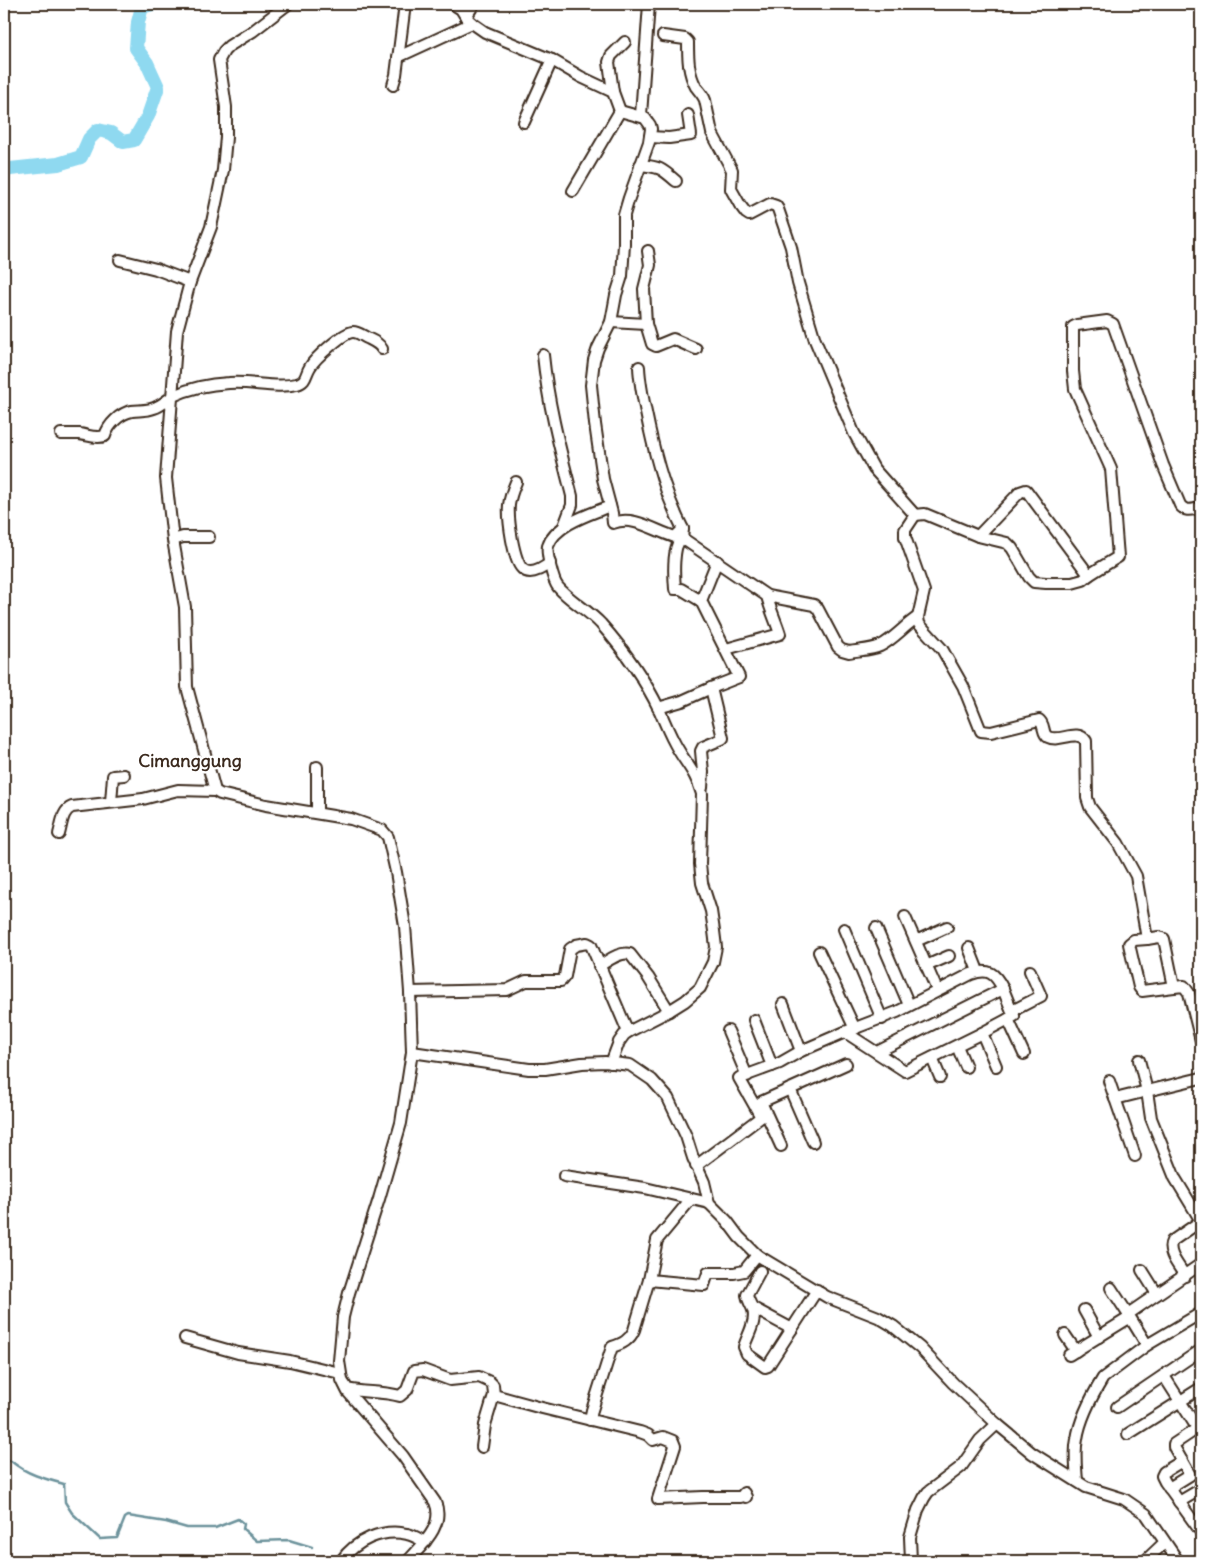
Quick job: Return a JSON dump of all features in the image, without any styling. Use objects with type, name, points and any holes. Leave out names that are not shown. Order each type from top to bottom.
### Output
[{"type":"street","points":[[215,791],[187,687],[185,607],[173,540],[166,478],[177,331],[190,282],[211,227],[223,170],[226,107],[219,60],[229,46],[253,31],[288,4]]},
{"type":"street","points":[[393,85],[405,4]]},
{"type":"street","points":[[453,4],[469,20],[485,32],[552,60],[580,77],[613,92]]},
{"type":"street","points":[[398,51],[469,20],[474,4]]},
{"type":"street","points":[[641,116],[649,4]]},
{"type":"street","points":[[663,36],[688,42],[690,71],[696,86],[705,100],[714,138],[732,170],[731,189],[740,205],[749,215],[770,204],[778,209],[791,247],[807,317],[839,400],[854,433],[874,469],[915,515]]},
{"type":"street","points":[[620,111],[613,92],[609,62],[611,56],[625,42]]},
{"type":"street","points":[[524,122],[552,60]]},
{"type":"street","points":[[620,111],[645,118],[650,125],[650,137],[624,215],[622,276],[611,322],[594,360],[592,385],[596,433],[613,523],[619,521],[642,523],[654,530],[675,537],[682,533]]},
{"type":"street","points":[[573,191],[620,111]]},
{"type":"street","points":[[650,137],[669,138],[690,135],[688,115]]},
{"type":"street","points":[[640,165],[657,166],[676,181]]},
{"type":"street","points":[[648,251],[650,265],[644,289],[646,324],[653,346],[673,339],[696,349]]},
{"type":"street","points":[[120,260],[161,270],[190,282]]},
{"type":"street","points":[[915,515],[925,514],[978,536],[1003,541],[1010,545],[1034,582],[1046,584],[1080,581],[1118,558],[1110,465],[1075,389],[1074,326],[1107,321],[1113,324],[1163,465],[1180,505],[1182,508],[1189,510],[1201,508]]},
{"type":"street","points":[[611,322],[646,324]]},
{"type":"street","points":[[61,434],[80,434],[94,438],[105,436],[110,426],[122,415],[155,408],[173,397],[197,388],[228,383],[271,385],[302,382],[306,379],[310,367],[320,355],[328,347],[350,333],[358,333],[379,344],[382,349]]},
{"type":"street","points":[[544,355],[550,406],[572,496],[572,505],[564,526],[551,541],[548,548],[556,586],[599,622],[635,666],[658,708],[675,745],[693,770],[702,794]]},
{"type":"street","points":[[639,367],[640,387],[657,466],[682,533],[716,561],[767,596],[814,604],[838,647],[842,650],[849,652],[878,647],[918,617]]},
{"type":"street","points":[[516,482],[511,496],[509,513],[511,535],[517,562],[528,572],[541,570],[550,563]]},
{"type":"street","points":[[978,536],[1020,492],[1026,490],[1089,576]]},
{"type":"street","points":[[564,526],[610,506]]},
{"type":"street","points":[[915,515],[905,530],[905,537],[924,591],[918,617],[919,624],[942,650],[963,686],[981,731],[991,732],[1038,720],[1043,724],[1048,737],[1061,738],[1078,735],[1086,740],[1087,798],[1090,807],[1118,843],[1136,876],[1147,939]]},
{"type":"street","points":[[658,708],[682,701],[739,677],[701,601],[681,589],[675,589],[675,553],[682,533]]},
{"type":"street","points":[[173,540],[183,537],[209,537]]},
{"type":"street","points":[[701,601],[716,561]]},
{"type":"street","points":[[726,649],[780,634],[776,619],[769,607],[767,596]]},
{"type":"street","points":[[611,1063],[618,1042],[628,1032],[670,1011],[685,1001],[700,988],[713,962],[716,947],[711,911],[702,883],[700,864],[703,772],[701,751],[703,747],[723,738],[711,688]]},
{"type":"street","points":[[317,767],[317,813]]},
{"type":"street","points":[[111,802],[113,776],[124,775]]},
{"type":"street","points":[[59,834],[65,812],[68,808],[143,799],[178,790],[215,791],[220,794],[266,805],[351,818],[382,830],[388,837],[405,926],[412,1052],[401,1123],[342,1317],[339,1349],[341,1377],[348,1392],[403,1456],[438,1508],[438,1519],[425,1542],[408,1561]]},
{"type":"street","points":[[905,917],[937,990]]},
{"type":"street","points":[[916,941],[947,927]]},
{"type":"street","points":[[876,928],[910,1005]]},
{"type":"street","points":[[844,929],[882,1019]]},
{"type":"street","points":[[1174,987],[1164,939],[1130,941],[1129,944],[1139,987],[1142,991],[1184,986],[1188,993],[1201,1041]]},
{"type":"street","points":[[410,992],[507,990],[526,981],[561,981],[565,976],[570,949],[576,944],[584,943],[590,946],[628,1032]]},
{"type":"street","points":[[969,948],[978,971]]},
{"type":"street","points":[[819,952],[850,1030],[877,1052],[906,1071],[982,1034],[1041,996],[1030,971]]},
{"type":"street","points":[[599,966],[620,955],[630,954],[648,977],[670,1011]]},
{"type":"street","points":[[926,966],[948,956]]},
{"type":"street","points":[[781,1146],[764,1115],[739,1078],[791,1058],[850,1030],[882,1019],[978,971],[988,972],[995,976],[1003,989],[1024,1054]]},
{"type":"street","points":[[877,1052],[1003,989]]},
{"type":"street","points":[[783,1004],[801,1052]]},
{"type":"street","points":[[754,1020],[772,1066]]},
{"type":"street","points":[[728,1031],[747,1076]]},
{"type":"street","points":[[982,1034],[996,1066]]},
{"type":"street","points":[[957,1046],[966,1067]]},
{"type":"street","points":[[412,1052],[529,1069],[553,1068],[582,1063],[630,1065],[652,1080],[668,1098],[686,1136],[696,1166],[704,1182],[709,1203],[727,1221],[738,1237],[757,1255],[827,1297],[878,1316],[892,1326],[920,1348],[953,1383],[997,1424],[1032,1453],[1086,1487],[1124,1499],[1146,1514],[1178,1561]]},
{"type":"street","points":[[932,1058],[940,1077]]},
{"type":"street","points":[[1139,1060],[1147,1090],[1151,1118],[1175,1178],[1201,1221],[1170,1244],[1171,1252],[1185,1276]]},
{"type":"street","points":[[764,1115],[761,1102],[846,1064]]},
{"type":"street","points":[[1116,1098],[1201,1078]]},
{"type":"street","points":[[1109,1081],[1135,1156]]},
{"type":"street","points":[[790,1089],[813,1142]]},
{"type":"street","points":[[696,1166],[764,1115]]},
{"type":"street","points":[[564,1176],[645,1188],[709,1203]]},
{"type":"street","points":[[590,1420],[612,1347],[621,1344],[631,1337],[649,1280],[656,1240],[691,1199]]},
{"type":"street","points":[[649,1280],[704,1285],[708,1273],[744,1271],[757,1255]]},
{"type":"street","points":[[1065,1334],[1073,1353],[1099,1337],[1201,1264]]},
{"type":"street","points":[[1142,1270],[1157,1294]]},
{"type":"street","points":[[760,1271],[747,1295],[749,1304],[792,1329]]},
{"type":"street","points":[[1111,1288],[1147,1345]]},
{"type":"street","points":[[753,1308],[753,1324],[744,1346],[747,1354],[765,1368],[817,1290]]},
{"type":"street","points":[[1084,1310],[1099,1337]]},
{"type":"street","points":[[1077,1481],[1075,1457],[1077,1437],[1087,1409],[1103,1378],[1147,1345],[1201,1313]]},
{"type":"street","points":[[185,1338],[238,1353],[290,1361],[341,1377],[347,1389],[382,1394],[391,1393],[400,1396],[407,1390],[414,1371],[422,1370],[450,1380],[479,1377],[493,1385],[494,1395],[485,1425],[482,1447]]},
{"type":"street","points":[[1117,1407],[1201,1350]]},
{"type":"street","points":[[1164,1376],[1200,1430],[1174,1445],[1190,1475],[1169,1488]]},
{"type":"street","points":[[1128,1434],[1201,1388]]},
{"type":"street","points":[[494,1395],[640,1432],[648,1435],[653,1440],[663,1437],[673,1441],[675,1446],[658,1500],[741,1497],[744,1493],[746,1497]]},
{"type":"street","points":[[911,1561],[910,1537],[918,1510],[924,1498],[928,1492],[961,1467],[980,1440],[997,1424]]},
{"type":"street","points":[[1182,1461],[1163,1474],[1162,1478],[1201,1529]]},
{"type":"street","points":[[1179,1502],[1201,1489]]},
{"type":"street","points":[[341,1561],[369,1537],[401,1533],[408,1534],[425,1542]]},
{"type":"street","points":[[1145,1561],[1164,1543]]},
{"type":"waterway","points":[[4,172],[10,169],[58,164],[81,157],[89,139],[98,130],[111,133],[123,142],[134,140],[148,116],[158,87],[147,63],[136,48],[138,22],[142,7],[152,4]]},
{"type":"waterway","points":[[4,1461],[11,1461],[29,1473],[64,1484],[65,1502],[72,1513],[100,1539],[117,1538],[125,1518],[128,1516],[166,1522],[187,1528],[215,1528],[238,1519],[244,1524],[243,1529],[257,1541],[289,1540],[312,1547]]},
{"type":"district","name":"Cimanggung","points":[[190,761]]}]
